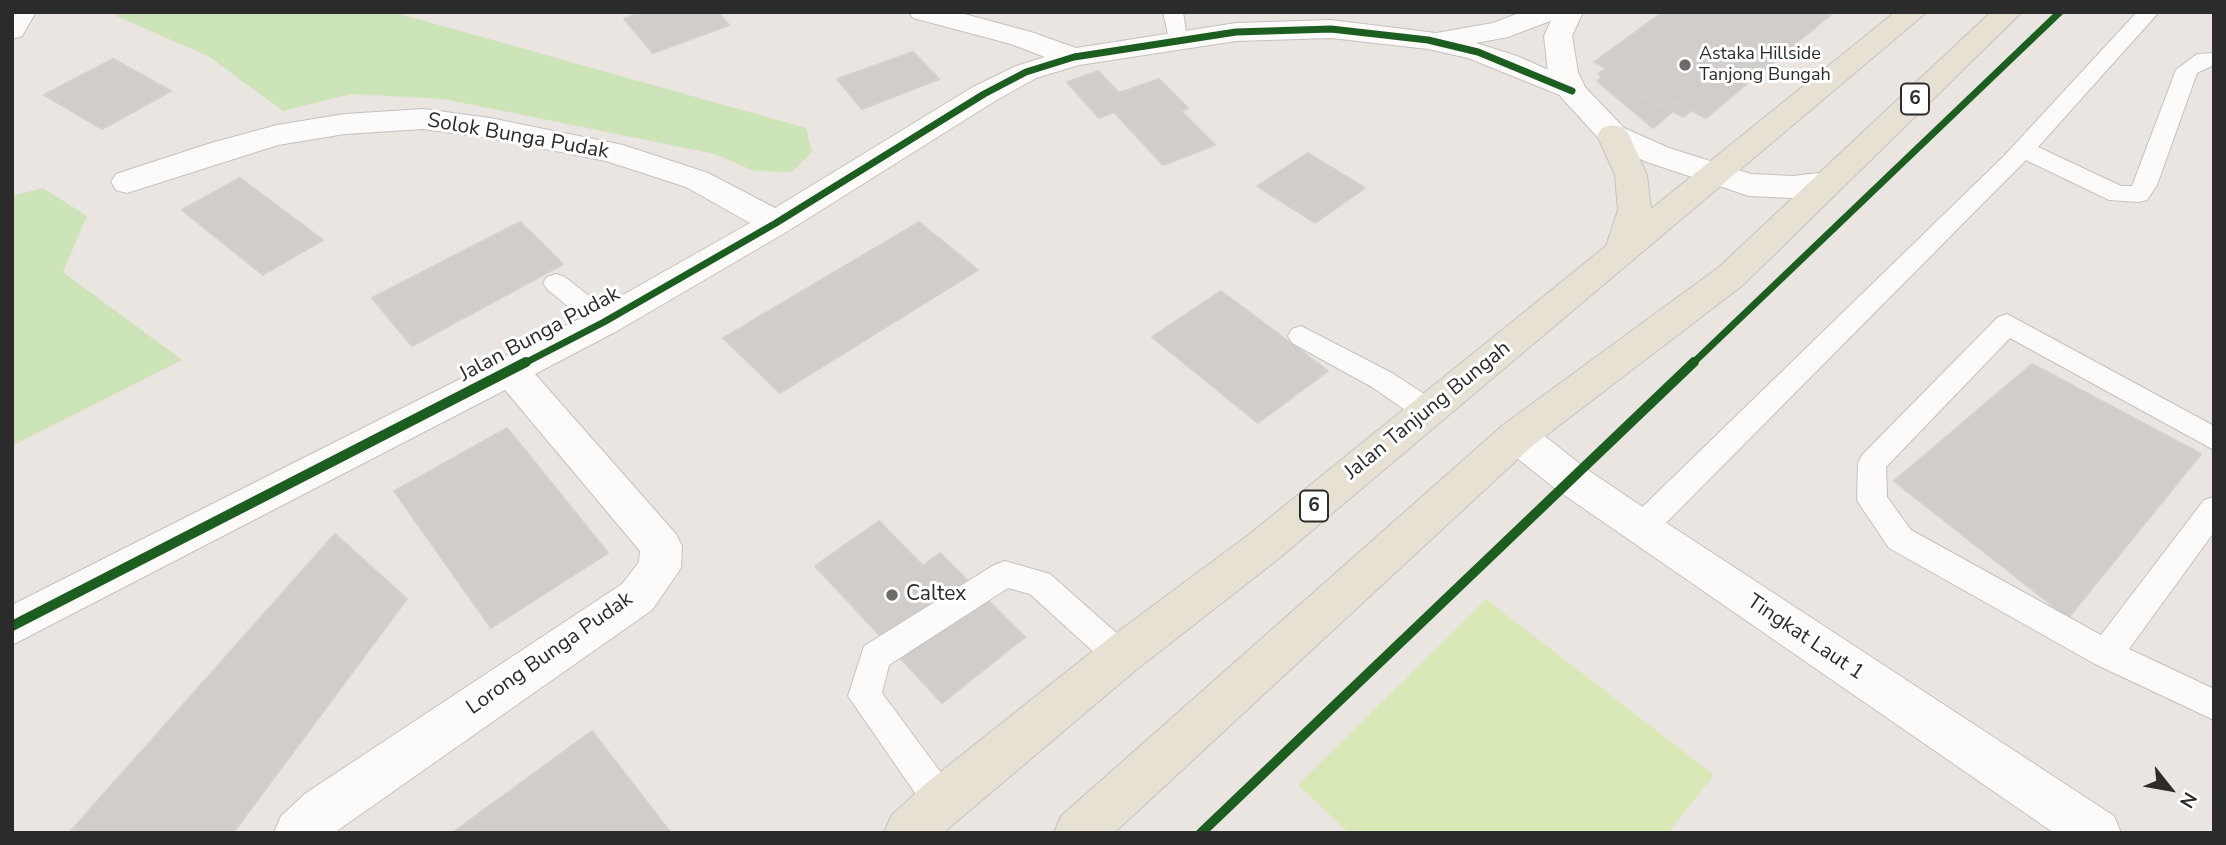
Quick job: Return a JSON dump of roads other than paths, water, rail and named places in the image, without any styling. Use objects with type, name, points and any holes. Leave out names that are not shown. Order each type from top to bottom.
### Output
[{"type":"main road","name":"Jalan Tanjung Bungah","points":[[908,833],[941,801],[1120,656],[1262,548],[1913,12]]},
{"type":"main road","name":"6","points":[[1078,833],[1517,436],[1731,276],[2002,13]]},
{"type":"main road","points":[[1613,135],[1631,175],[1635,210],[1621,253]]},
{"type":"street","points":[[12,30],[22,12]]},
{"type":"street","points":[[923,12],[1021,38],[1074,57]]},
{"type":"street","points":[[1428,40],[1498,31],[1548,12]]},
{"type":"street","points":[[1569,12],[1558,36],[1563,72],[1572,91],[1613,135],[1658,155],[1749,185],[1772,187],[1827,183]]},
{"type":"street","name":"Jalan Bunga Pudak","points":[[12,626],[511,372],[776,223],[984,94],[1026,72],[1175,25],[1287,29],[1368,22],[1428,40]]},
{"type":"street","points":[[1428,40],[1507,62],[1572,91]]},
{"type":"street","name":"Solok Bunga Pudak","points":[[127,182],[222,150],[277,135],[345,124],[423,119],[490,128],[612,152],[697,180],[776,223]]},
{"type":"street","name":"Lorong Bunga Pudak","points":[[298,833],[323,810],[636,597],[660,568],[661,546],[511,372]]},
{"type":"street","name":"Tingkat Laut 1","points":[[1517,436],[1571,479],[1641,528],[2097,833]]},
{"type":"lane","points":[[1641,528],[2023,149],[2149,12]]},
{"type":"lane","points":[[2023,149],[2117,194],[2139,194],[2145,185],[2188,70],[2205,60],[2214,59]]},
{"type":"lane","points":[[556,283],[604,321]]},
{"type":"lane","points":[[2214,439],[2007,324],[1872,463],[1872,500],[1900,539],[2106,654],[2214,705]]},
{"type":"lane","points":[[1301,336],[1382,380],[1428,411]]},
{"type":"lane","points":[[2106,654],[2214,509]]},
{"type":"lane","points":[[941,801],[865,696],[875,656],[1005,574],[1039,583],[1120,656]]},
{"type":"place","name":"Astaka Hillside Tanjong Bungah","points":[[1685,65]]},
{"type":"place","name":"Caltex","points":[[892,595]]}]
